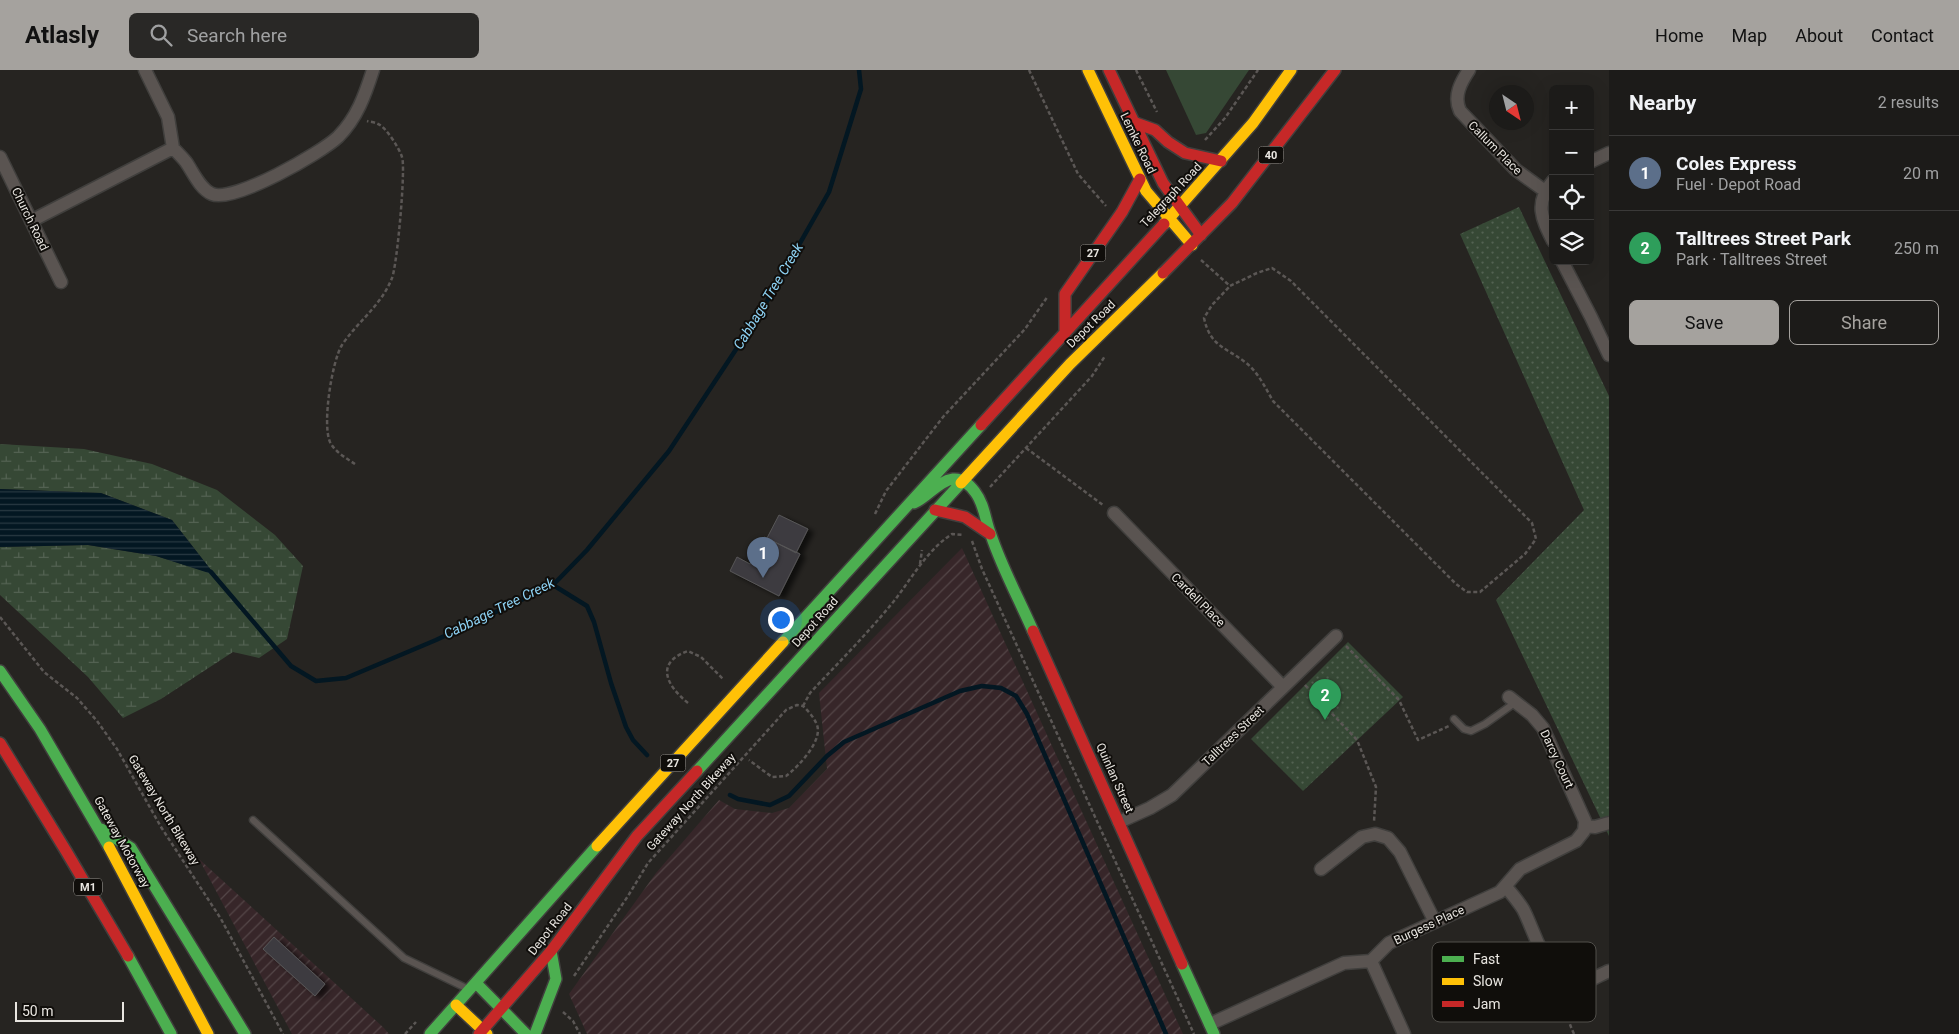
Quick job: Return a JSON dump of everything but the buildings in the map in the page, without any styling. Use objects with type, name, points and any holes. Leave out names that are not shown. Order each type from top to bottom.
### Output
[{"type":"main road","name":"Lemke Road","points":[[1088,70],[1150,198],[1192,245]]},
{"type":"main road","name":"Lemke Road","points":[[1109,70],[1156,170],[1179,207],[1201,235]]},
{"type":"main road","name":"Telegraph Road","points":[[1065,332],[1221,161],[1248,129],[1291,70]]},
{"type":"main road","name":"40","points":[[1192,245],[1260,170],[1335,70]]},
{"type":"main road","points":[[1133,122],[1155,130],[1168,142],[1185,153],[1221,161]]},
{"type":"main road","name":"27","points":[[1065,332],[1065,294],[1122,212],[1140,179]]},
{"type":"main road","name":"Depot Road","points":[[483,1033],[501,1007],[551,951],[637,836],[1070,364],[1192,245]]},
{"type":"main road","name":"Depot Road","points":[[430,1034],[584,860],[1065,332]]},
{"type":"main road","points":[[907,506],[926,498],[943,482],[952,479],[963,481]]},
{"type":"main road","name":"Quinlan Street","points":[[963,481],[974,489],[980,498],[987,516],[990,534],[1212,1029]]},
{"type":"main road","name":"Quinlan Street","points":[[935,510],[966,516],[990,534]]},
{"type":"main road","name":"Gateway Motorway","points":[[0,671],[40,730],[98,827],[208,1034]]},
{"type":"main road","name":"M1","points":[[0,743],[74,861],[133,963],[171,1034]]},
{"type":"main road","points":[[98,827],[131,848],[245,1034]]},
{"type":"main road","points":[[535,1034],[556,979],[551,951]]},
{"type":"main road","points":[[473,987],[501,1007],[526,1034]]},
{"type":"main road","points":[[456,1005],[483,1033]]},
{"type":"street","points":[[145,70],[168,117],[173,148],[202,185],[212,194],[226,195],[246,188],[316,154],[338,136],[360,108],[373,70]]},
{"type":"street","name":"Callum Place","points":[[1470,70],[1458,92],[1458,106],[1463,116],[1520,173],[1549,186]]},
{"type":"street","points":[[31,221],[173,148]]},
{"type":"street","points":[[1594,160],[1609,153]]},
{"type":"street","name":"Church Road","points":[[0,157],[61,282]]},
{"type":"street","points":[[1549,186],[1541,202],[1542,215],[1549,232]]},
{"type":"street","points":[[1564,265],[1609,355]]},
{"type":"street","name":"Cardell Place","points":[[1114,513],[1283,687]]},
{"type":"street","name":"Talltrees Street","points":[[1120,822],[1172,795],[1336,636]]},
{"type":"street","name":"Darcy Court","points":[[1512,700],[1532,715],[1543,728],[1582,812],[1585,826]]},
{"type":"street","points":[[1585,826],[1595,827],[1609,822]]},
{"type":"street","name":"Burgess Place","points":[[1371,961],[1386,945],[1500,892],[1520,869],[1576,841],[1585,826]]},
{"type":"street","points":[[1321,869],[1362,837],[1374,834],[1388,838],[1396,846],[1435,922]]},
{"type":"street","points":[[1506,887],[1524,910],[1539,942]]},
{"type":"street","points":[[1212,1029],[1344,963],[1371,961],[1404,1034]]},
{"type":"street","points":[[1596,977],[1609,971]]},
{"type":"lane","name":"Darcy Court","points":[[1455,721],[1468,731],[1475,730],[1486,724],[1512,700]]},
{"type":"lane","points":[[253,820],[404,958],[473,987]]},
{"type":"path","points":[[1029,70],[1078,174],[1085,185],[1100,198],[1106,208]]},
{"type":"path","points":[[1136,70],[1161,118]]},
{"type":"path","points":[[1200,143],[1208,138],[1224,118],[1258,70]]},
{"type":"path","points":[[353,117],[380,124],[396,144],[403,159],[397,249],[393,276],[384,294],[342,346],[332,374],[326,419],[330,441],[338,453],[355,464]]},
{"type":"path","points":[[1198,264],[1201,260],[1230,286]]},
{"type":"path","points":[[1272,268],[1291,281],[1532,523],[1536,539],[1525,554],[1480,592],[1467,592],[1456,584],[1273,401],[1257,374],[1246,362],[1223,349],[1207,332],[1204,318],[1212,305],[1230,286],[1257,272],[1272,268]]},
{"type":"path","points":[[871,522],[886,491],[943,417],[1025,329],[1052,290]]},
{"type":"path","points":[[986,492],[1092,376],[1106,353]]},
{"type":"path","points":[[1026,448],[1114,513]]},
{"type":"path","points":[[803,706],[810,693],[893,602],[920,565],[941,541],[952,534],[964,535],[973,542],[982,569],[1194,1034]]},
{"type":"path","name":"Gateway North Bikeway","points":[[0,617],[44,672],[76,698],[93,716],[117,749],[161,827],[221,919],[283,1034]]},
{"type":"path","points":[[1336,636],[1399,700],[1418,740],[1455,721]]},
{"type":"path","points":[[688,702],[677,694],[669,684],[666,674],[669,664],[678,655],[688,651],[700,656],[724,680]]},
{"type":"path","points":[[1295,675],[1357,740],[1376,787],[1374,834]]},
{"type":"path","name":"Gateway North Bikeway","points":[[574,976],[648,863],[786,710],[797,705],[803,706],[810,713],[817,725],[818,733],[816,740],[793,771],[786,776],[772,777],[749,760]]},
{"type":"path","points":[[561,1010],[573,1021],[580,1034]]},
{"type":"path","points":[[1569,1022],[1574,1034]]},
{"type":"shaded area","points":[[962,548],[1183,1034],[587,1034],[569,994],[656,873],[719,800],[735,809],[772,813],[789,808],[827,769],[819,693]]},
{"type":"shaded area","points":[[199,859],[384,1028],[389,1034],[292,1034]]},
{"type":"green space","points":[[1166,70],[1249,70],[1206,133],[1196,135]]},
{"type":"green space","points":[[1519,207],[1609,396],[1609,836],[1496,600],[1584,510],[1460,234]]},
{"type":"green space","points":[[0,444],[84,449],[152,464],[217,490],[275,535],[303,566],[287,639],[259,658],[233,652],[161,699],[123,718],[88,677],[0,595],[0,547],[88,545],[156,556],[214,574],[172,520],[101,493],[0,489]]},
{"type":"green space","points":[[1348,642],[1403,697],[1303,791],[1251,739]]},
{"type":"water","points":[[0,489],[101,493],[172,520],[215,575],[156,556],[88,545],[0,547]]},
{"type":"waterway","name":"Cabbage Tree Creek","points":[[211,572],[291,666],[316,681],[346,678],[436,640],[553,585],[587,550],[669,451],[762,310],[829,192],[861,89],[859,70]]},
{"type":"waterway","points":[[553,585],[587,606],[594,622],[611,683],[626,727],[633,740],[647,755]]},
{"type":"waterway","points":[[730,795],[738,799],[770,805],[789,796],[827,756],[844,742],[960,691],[982,686],[1001,688],[1016,696],[1027,714],[1166,1034]]},
{"type":"traffic: fast","points":[[783,642],[981,425]]},
{"type":"traffic: fast","points":[[914,503],[948,480],[960,480],[966,482],[971,487],[981,502],[1000,559],[1033,631]]},
{"type":"traffic: fast","points":[[697,771],[961,483]]},
{"type":"traffic: fast","points":[[0,671],[40,729],[109,847]]},
{"type":"traffic: fast","points":[[101,829],[131,848],[245,1034]]},
{"type":"traffic: fast","points":[[430,1034],[597,846]]},
{"type":"traffic: fast","points":[[535,1034],[556,979],[551,951]]},
{"type":"traffic: fast","points":[[128,956],[171,1034]]},
{"type":"traffic: fast","points":[[1182,964],[1214,1034]]},
{"type":"traffic: fast","points":[[476,983],[526,1034]]},
{"type":"traffic: slow","points":[[1088,70],[1146,191],[1192,245]]},
{"type":"traffic: slow","points":[[1164,224],[1253,123],[1291,70]]},
{"type":"traffic: slow","points":[[961,483],[1070,364],[1163,273]]},
{"type":"traffic: slow","points":[[597,846],[783,642]]},
{"type":"traffic: slow","points":[[109,847],[208,1034]]},
{"type":"traffic: slow","points":[[456,1005],[487,1034]]},
{"type":"traffic: jam","points":[[1109,70],[1163,183],[1201,235]]},
{"type":"traffic: jam","points":[[1163,273],[1232,203],[1335,70]]},
{"type":"traffic: jam","points":[[1133,122],[1155,130],[1168,142],[1185,153],[1221,161]]},
{"type":"traffic: jam","points":[[1065,332],[1065,294],[1122,212],[1140,179]]},
{"type":"traffic: jam","points":[[981,425],[1164,224]]},
{"type":"traffic: jam","points":[[935,510],[965,517],[990,534]]},
{"type":"traffic: jam","points":[[1033,631],[1182,964]]},
{"type":"traffic: jam","points":[[0,743],[128,956]]},
{"type":"traffic: jam","points":[[479,1034],[551,951],[637,836],[697,771]]},
{"type":"place","name":"Coles Express","points":[[763,578]]},
{"type":"place","name":"Talltrees Street Park","points":[[1325,720]]}]
